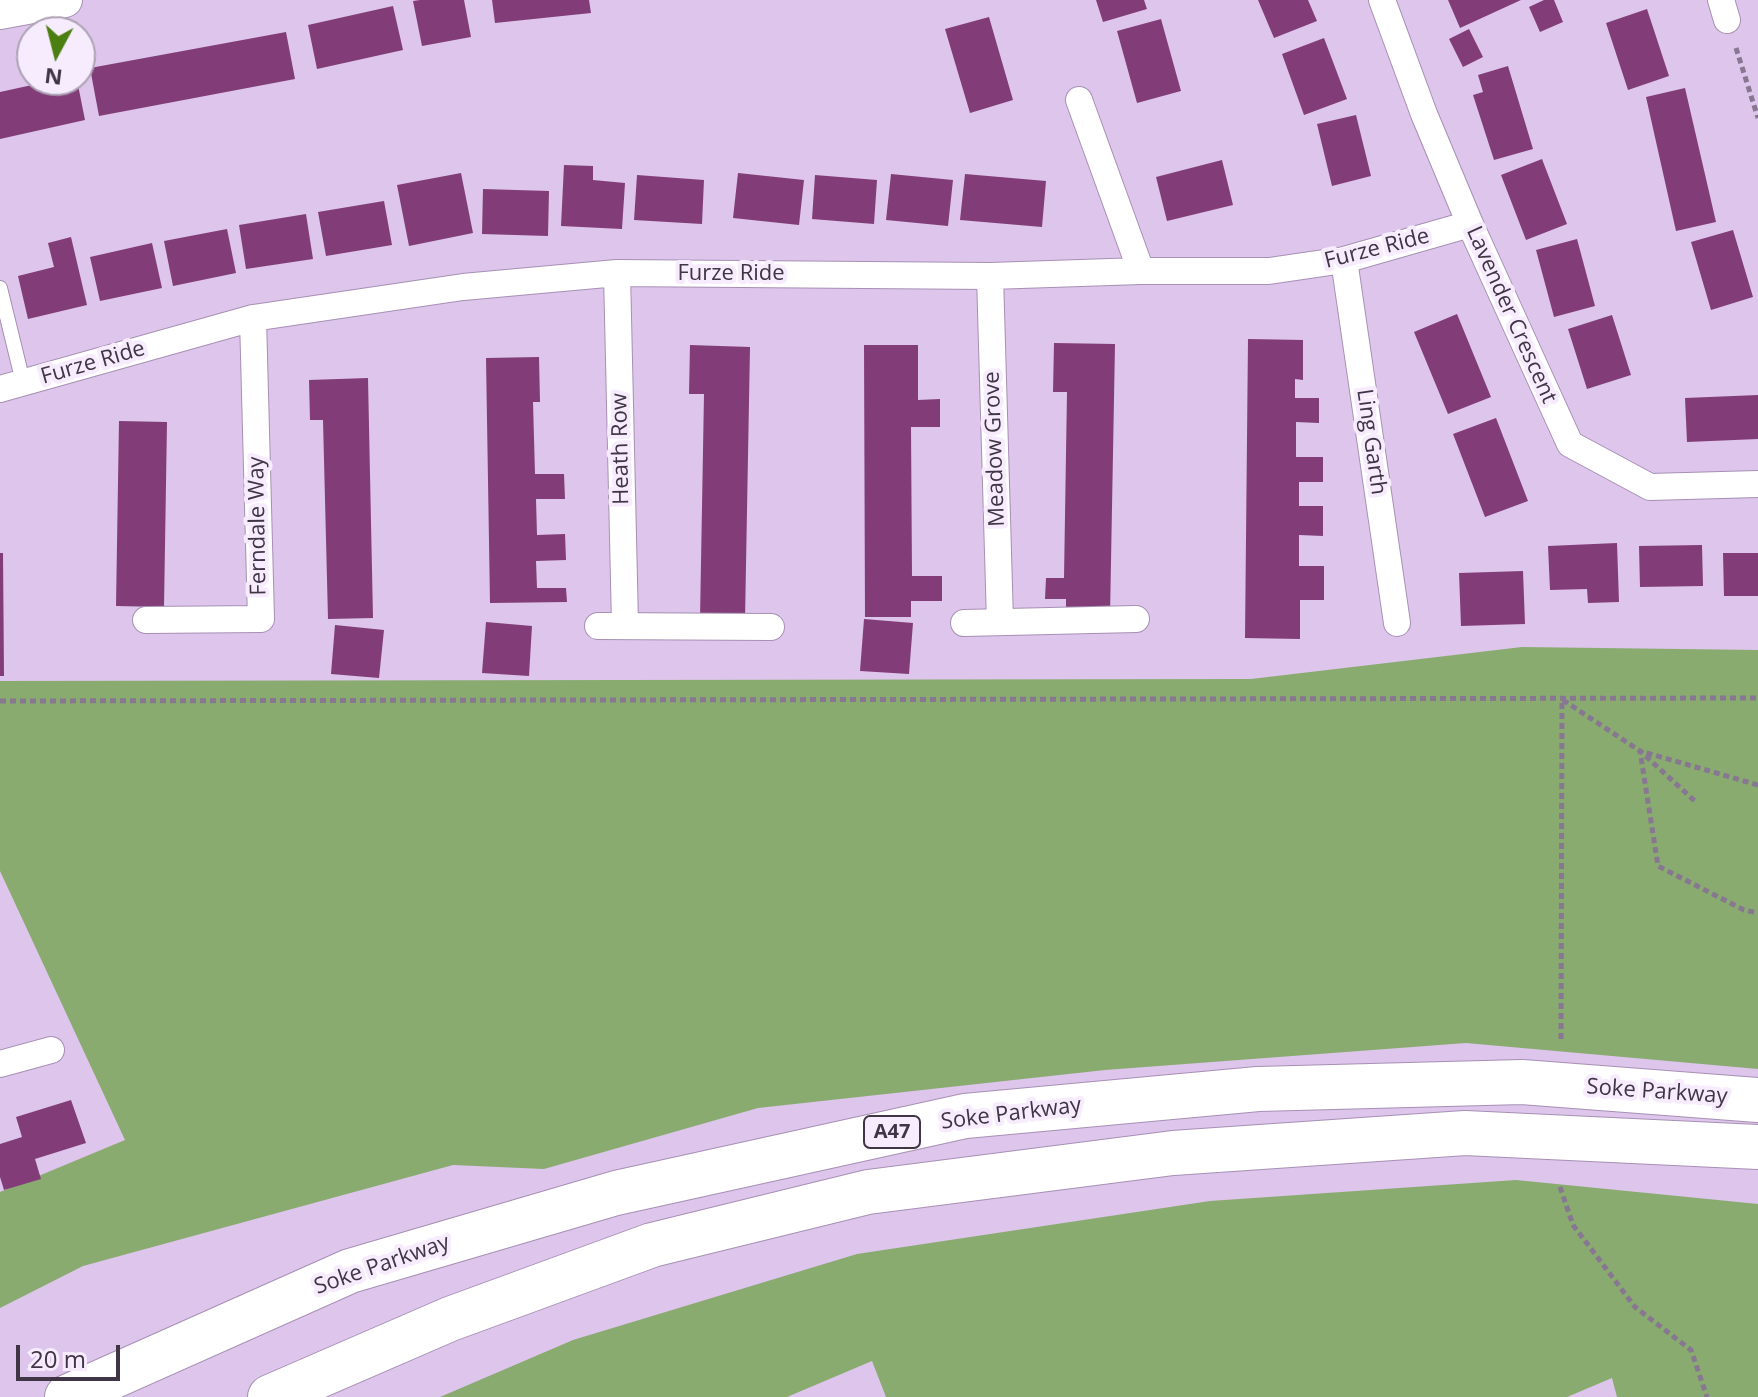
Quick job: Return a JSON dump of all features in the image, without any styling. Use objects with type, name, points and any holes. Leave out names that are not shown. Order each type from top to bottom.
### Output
[{"type":"highway","name":"Soke Parkway","points":[[67,1397],[350,1271],[616,1193],[965,1116],[1258,1089],[1522,1082],[1758,1100]]},
{"type":"highway","points":[[270,1397],[450,1319],[652,1245],[868,1192],[1173,1153],[1465,1133],[1758,1147]]},
{"type":"street","points":[[0,12],[65,0]]},
{"type":"street","name":"Lavender Crescent","points":[[1382,0],[1424,114],[1470,224],[1570,444],[1650,487],[1758,484]]},
{"type":"street","points":[[1079,100],[1141,271]]},
{"type":"street","name":"Furze Ride","points":[[12,386],[253,318],[463,287],[617,273],[990,276],[1269,271],[1344,260],[1470,224]]},
{"type":"street","name":"Ling Garth","points":[[1344,260],[1397,623]]},
{"type":"street","name":"Heath Row","points":[[617,273],[625,625]]},
{"type":"street","name":"Meadow Grove","points":[[990,276],[1000,622]]},
{"type":"street","name":"Ferndale Way","points":[[146,620],[261,619],[253,318]]},
{"type":"street","points":[[964,623],[1136,619]]},
{"type":"street","points":[[598,626],[771,627]]},
{"type":"street","points":[[0,1064],[51,1050]]},
{"type":"lane","points":[[0,288],[12,386]]},
{"type":"path","points":[[1724,10],[1758,118]]},
{"type":"path","points":[[0,701],[1758,698]]},
{"type":"path","points":[[1562,699],[1640,751],[1697,803]]},
{"type":"path","points":[[1561,1039],[1562,699]]},
{"type":"path","points":[[1640,751],[1758,785]]},
{"type":"path","points":[[1640,751],[1658,866],[1744,910],[1758,913]]},
{"type":"path","points":[[1560,1187],[1573,1225],[1635,1307],[1691,1350],[1707,1397]]},
{"type":"green space","points":[[1522,647],[1758,650],[1758,1069],[1466,1043],[1105,1070],[758,1108],[544,1169],[453,1165],[83,1266],[0,1308],[0,1192],[125,1140],[0,871],[0,681],[1251,679]]},
{"type":"green space","points":[[1516,1180],[1758,1204],[1758,1397],[1617,1397],[1612,1378],[1567,1397],[886,1397],[872,1361],[787,1397],[440,1397],[573,1340],[857,1254],[1210,1201]]},
{"type":"building","points":[[464,0],[471,37],[422,46],[413,1]]},
{"type":"building","points":[[492,0],[589,0],[591,13],[495,23]]},
{"type":"building","points":[[1096,0],[1144,0],[1147,9],[1103,22]]},
{"type":"building","points":[[1258,0],[1308,0],[1317,21],[1274,38]]},
{"type":"building","points":[[1448,0],[1521,0],[1460,28]]},
{"type":"building","points":[[1544,0],[1554,0],[1563,22],[1540,32],[1529,7]]},
{"type":"building","points":[[393,6],[403,50],[317,69],[308,25]]},
{"type":"building","points":[[1647,9],[1669,76],[1628,90],[1606,23]]},
{"type":"building","points":[[989,17],[1013,100],[970,113],[945,29]]},
{"type":"building","points":[[1161,19],[1181,91],[1137,103],[1117,31]]},
{"type":"building","points":[[1469,29],[1483,57],[1463,67],[1449,39]]},
{"type":"building","points":[[286,32],[295,79],[99,116],[95,96],[96,67]]},
{"type":"building","points":[[1324,38],[1347,99],[1304,115],[1282,54]]},
{"type":"building","points":[[1508,66],[1533,149],[1494,160],[1473,95],[1483,92],[1478,75]]},
{"type":"building","points":[[1685,88],[1716,222],[1676,231],[1646,97]]},
{"type":"building","points":[[16,89],[16,96],[80,96],[85,120],[0,139],[0,92]]},
{"type":"building","points":[[1356,115],[1371,176],[1332,186],[1317,124]]},
{"type":"building","points":[[1542,159],[1567,224],[1526,240],[1501,175]]},
{"type":"building","points":[[1222,160],[1233,205],[1167,221],[1156,177]]},
{"type":"building","points":[[564,165],[593,166],[593,180],[625,183],[622,229],[561,226]]},
{"type":"building","points":[[461,173],[473,233],[409,246],[397,185]]},
{"type":"building","points":[[738,173],[804,180],[799,225],[733,218]]},
{"type":"building","points":[[891,174],[953,180],[948,226],[886,220]]},
{"type":"building","points":[[965,174],[1046,181],[1042,227],[960,220]]},
{"type":"building","points":[[637,175],[704,180],[702,224],[634,220]]},
{"type":"building","points":[[815,175],[877,180],[874,224],[812,219]]},
{"type":"building","points":[[483,189],[549,191],[548,236],[482,234]]},
{"type":"building","points":[[384,201],[392,245],[326,256],[318,212]]},
{"type":"building","points":[[306,214],[313,259],[246,269],[239,225]]},
{"type":"building","points":[[227,229],[236,273],[173,286],[164,241]]},
{"type":"building","points":[[1733,230],[1753,297],[1711,310],[1691,242]]},
{"type":"building","points":[[71,237],[87,305],[28,319],[18,276],[54,267],[48,243]]},
{"type":"building","points":[[1577,239],[1595,306],[1554,317],[1536,250]]},
{"type":"building","points":[[152,243],[162,288],[100,301],[90,257]]},
{"type":"building","points":[[1457,314],[1491,397],[1448,414],[1414,332]]},
{"type":"building","points":[[1612,315],[1631,375],[1587,389],[1568,329]]},
{"type":"building","points":[[1248,339],[1303,340],[1303,380],[1295,379],[1295,398],[1319,398],[1319,423],[1296,422],[1296,457],[1323,457],[1323,482],[1299,482],[1299,506],[1323,506],[1323,536],[1299,535],[1299,566],[1324,566],[1324,600],[1300,600],[1300,639],[1245,638]]},
{"type":"building","points":[[1054,343],[1115,344],[1110,616],[1066,616],[1066,599],[1045,599],[1046,578],[1064,578],[1067,392],[1053,392]]},
{"type":"building","points":[[690,345],[750,347],[745,620],[700,619],[704,394],[689,394]]},
{"type":"building","points":[[864,345],[918,345],[918,400],[940,399],[940,427],[911,427],[912,576],[942,576],[942,601],[911,601],[911,617],[865,617]]},
{"type":"building","points":[[539,357],[540,402],[533,402],[535,474],[564,474],[565,499],[536,499],[537,535],[565,534],[566,560],[536,561],[537,588],[566,588],[567,602],[490,603],[486,358]]},
{"type":"building","points":[[368,378],[373,618],[328,619],[323,420],[310,420],[309,380]]},
{"type":"building","points":[[1758,395],[1758,439],[1687,442],[1685,398]]},
{"type":"building","points":[[1496,418],[1528,501],[1485,517],[1453,434]]},
{"type":"building","points":[[119,421],[167,422],[164,607],[116,606]]},
{"type":"building","points":[[1617,543],[1619,602],[1588,603],[1587,589],[1550,590],[1548,546]]},
{"type":"building","points":[[1702,545],[1703,586],[1640,587],[1639,546]]},
{"type":"building","points":[[0,553],[3,553],[4,676],[0,676]]},
{"type":"building","points":[[1723,553],[1758,553],[1758,596],[1724,596]]},
{"type":"building","points":[[1523,571],[1525,624],[1461,626],[1459,573]]},
{"type":"building","points":[[864,619],[913,623],[909,674],[860,671]]},
{"type":"building","points":[[486,622],[532,626],[529,676],[482,673]]},
{"type":"building","points":[[335,625],[384,630],[379,678],[331,674]]},
{"type":"building","points":[[71,1100],[86,1143],[35,1159],[41,1179],[4,1190],[0,1177],[0,1144],[22,1137],[16,1117]]}]
